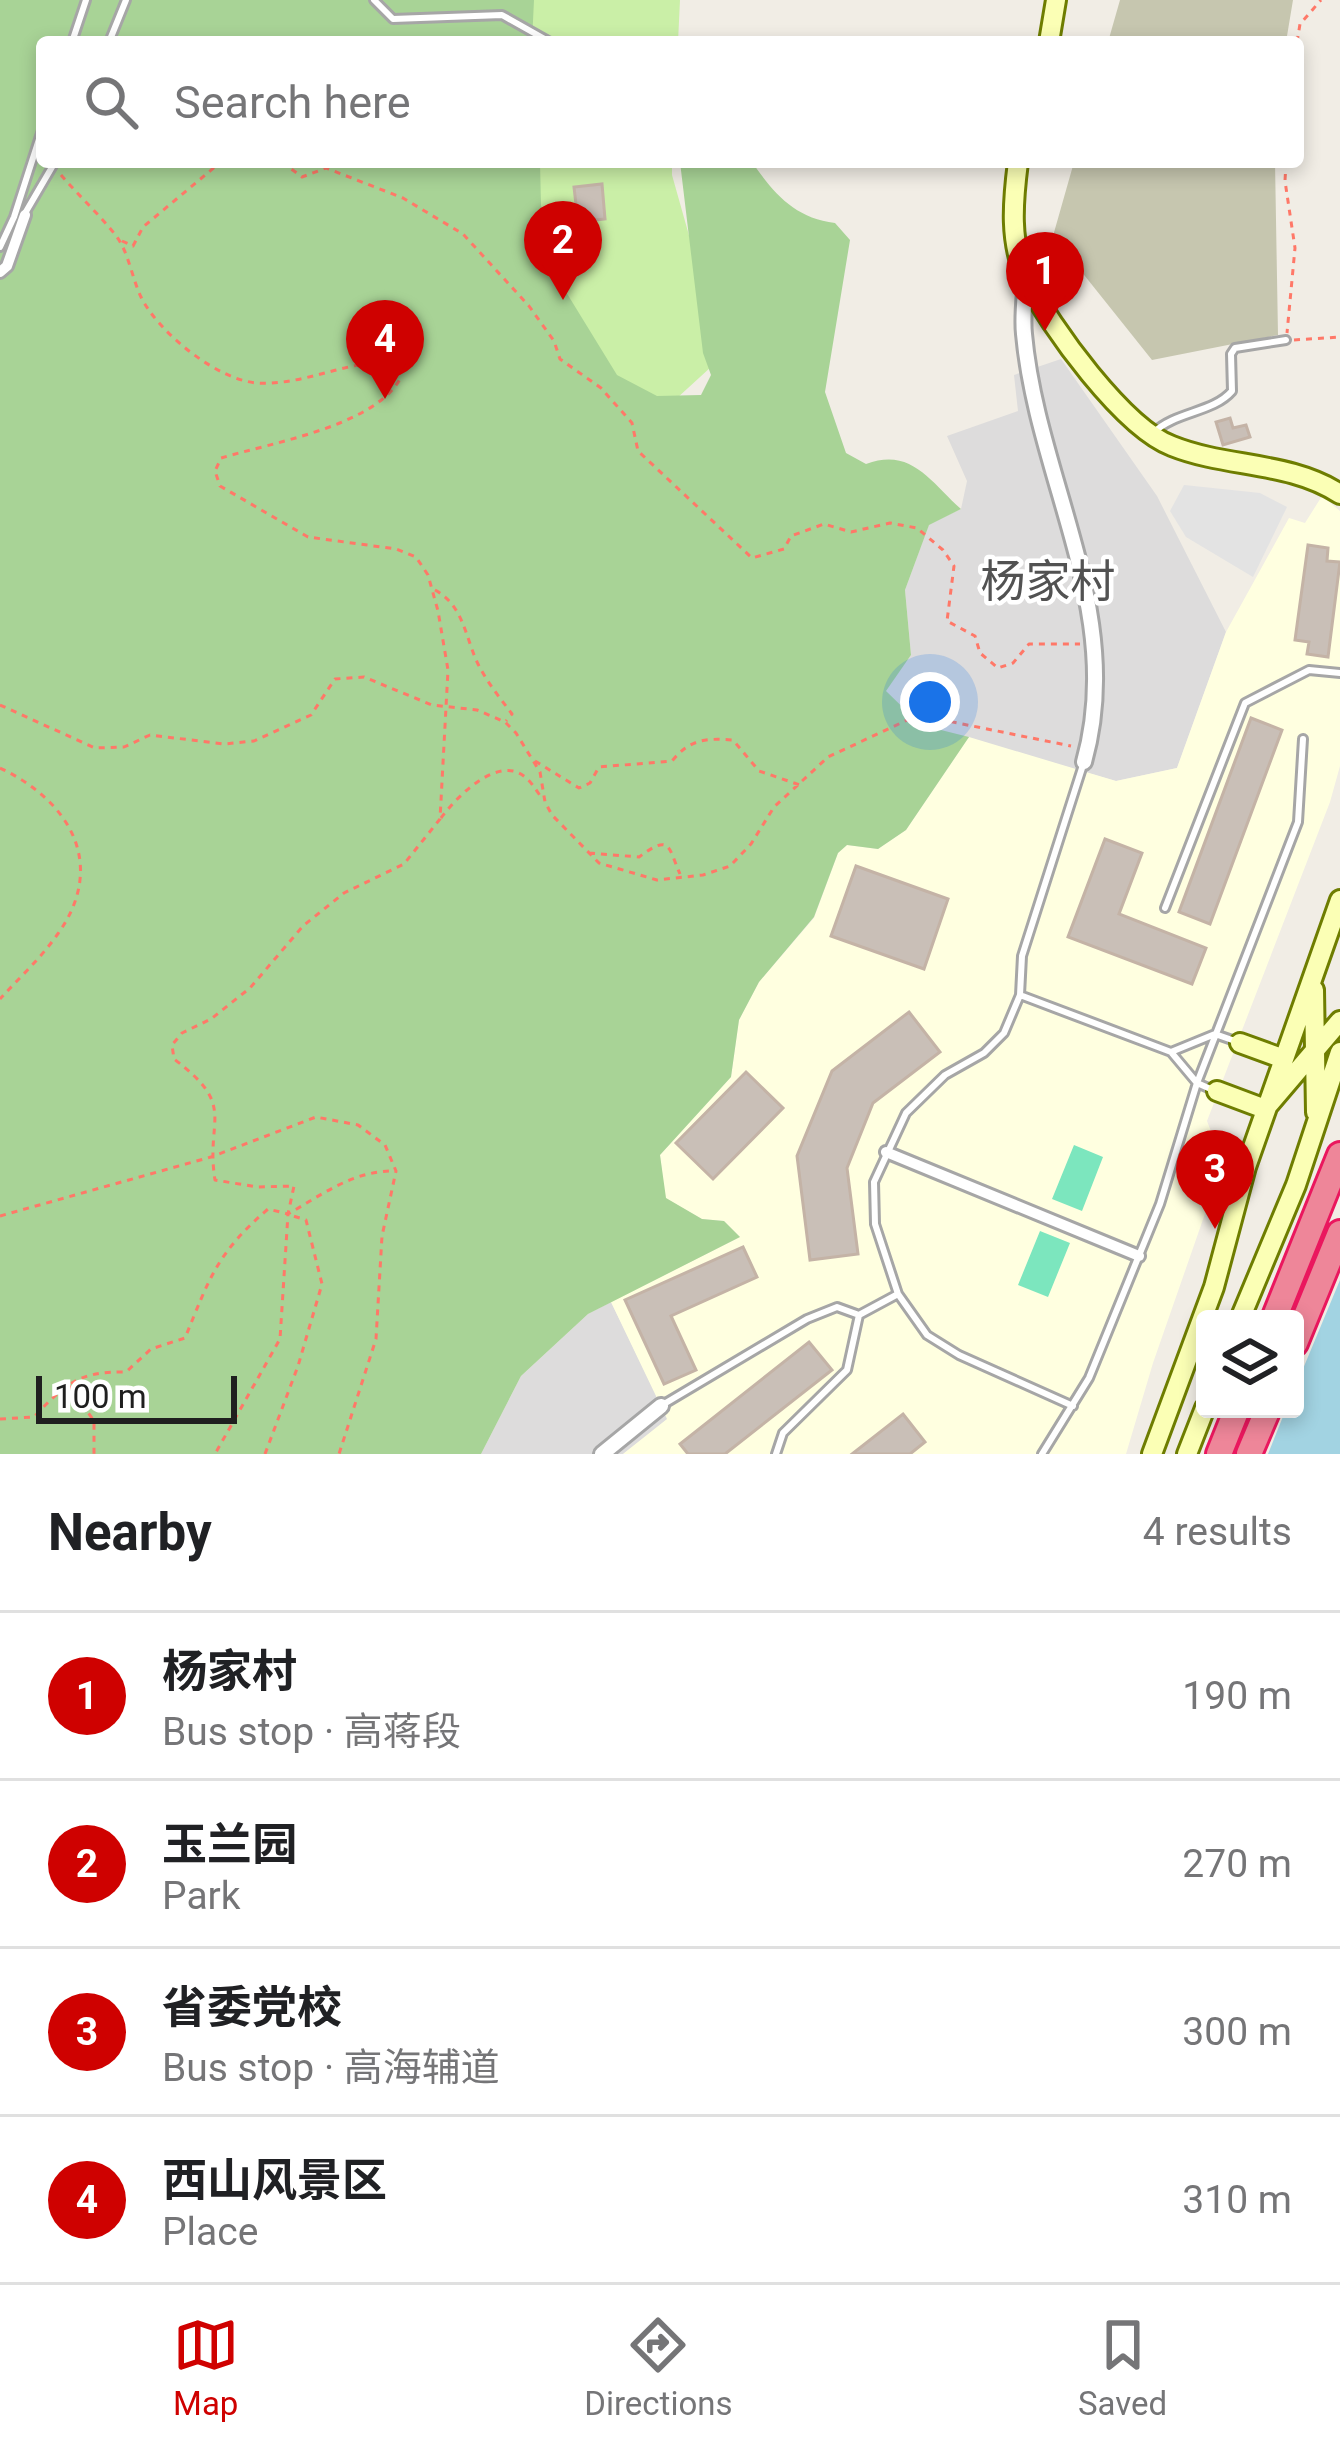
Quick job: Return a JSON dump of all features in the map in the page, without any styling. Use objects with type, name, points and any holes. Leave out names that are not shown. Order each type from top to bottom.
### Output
[{"type":"highway","points":[[1278,1310],[1340,1155]]},
{"type":"highway","points":[[1304,1320],[1340,1233]]},
{"type":"highway","points":[[1219,1454],[1233,1418]]},
{"type":"highway","points":[[1249,1454],[1264,1418]]},
{"type":"main road","points":[[1050,36],[1056,0]]},
{"type":"main road","points":[[1017,168],[1011,214],[1026,278],[1091,374],[1123,412],[1150,435],[1190,453],[1301,474],[1340,494]]},
{"type":"main road","points":[[1153,1454],[1214,1287],[1265,1109],[1340,900]]},
{"type":"main road","points":[[1314,979],[1316,1127]]},
{"type":"main road","points":[[1265,1109],[1340,1021]]},
{"type":"main road","points":[[1240,1043],[1284,1059]]},
{"type":"main road","points":[[1244,1310],[1296,1185],[1340,1052]]},
{"type":"main road","points":[[1216,1091],[1265,1109]]},
{"type":"main road","points":[[1187,1454],[1201,1418]]},
{"type":"street","points":[[0,272],[7,266],[20,216]]},
{"type":"street","points":[[1026,278],[1023,329],[1031,385],[1092,608],[1095,708],[1086,756]]},
{"type":"street","points":[[886,1152],[1139,1256]]},
{"type":"street","points":[[602,1454],[661,1406]]},
{"type":"lane","points":[[74,36],[86,0]]},
{"type":"lane","points":[[111,36],[126,0]]},
{"type":"lane","points":[[374,0],[393,19],[502,16],[539,36]]},
{"type":"lane","points":[[20,216],[36,153]]},
{"type":"lane","points":[[0,248],[51,168]]},
{"type":"lane","points":[[1150,435],[1176,416],[1224,400],[1232,391],[1235,348],[1286,340]]},
{"type":"lane","points":[[1165,908],[1245,703],[1309,670],[1340,673]]},
{"type":"lane","points":[[1042,1454],[1089,1378],[1160,1204],[1197,1083],[1298,822],[1303,739]]},
{"type":"lane","points":[[1072,1406],[927,1335],[898,1294],[875,1224],[874,1182],[906,1113],[945,1075],[984,1053],[1004,1033],[1020,994],[1022,956],[1057,859],[1086,756]]},
{"type":"lane","points":[[1020,994],[1171,1052],[1197,1083],[1216,1091]]},
{"type":"lane","points":[[1171,1052],[1215,1034],[1240,1043]]},
{"type":"lane","points":[[661,1406],[807,1319],[837,1307],[859,1315],[898,1294]]},
{"type":"lane","points":[[776,1454],[783,1433],[847,1370],[859,1315]]},
{"type":"path","points":[[1298,36],[1300,24],[1321,0]]},
{"type":"path","points":[[57,168],[120,241],[143,301],[179,343],[227,376],[256,383],[286,381],[371,361],[394,362],[400,379],[391,395],[348,419],[220,458],[215,471],[220,486],[308,537],[396,549],[416,557],[432,588],[448,670],[440,819]]},
{"type":"path","points":[[120,241],[133,246],[143,227],[214,168]]},
{"type":"path","points":[[290,168],[302,177],[326,168],[403,198],[463,234],[529,306],[554,341],[560,359],[601,388],[632,423],[638,451],[752,558],[784,549],[791,536],[824,524],[851,532],[890,523],[917,528],[954,566],[947,622],[975,636],[980,653],[998,668],[1013,663],[1029,644],[1080,644],[1094,639]]},
{"type":"path","points":[[1286,168],[1295,248],[1286,340],[1340,337]]},
{"type":"path","points":[[432,588],[445,596],[466,625],[476,660],[512,714],[505,722]]},
{"type":"path","points":[[0,705],[94,748],[109,750],[150,735],[224,744],[254,741],[311,715],[335,679],[350,675],[432,705],[478,710],[505,722],[535,761],[579,788],[590,783],[599,767],[672,761],[682,749],[704,738],[734,740],[759,770],[801,786]]},
{"type":"path","points":[[215,1454],[280,1339],[294,1186],[257,1187],[214,1180],[211,1156],[218,1118],[202,1080],[174,1059],[172,1046],[182,1033],[211,1019],[250,988],[303,926],[344,892],[404,864],[452,803],[496,773],[512,771],[528,779],[552,815],[588,852],[620,872],[657,880],[730,866],[751,844],[774,807],[828,757],[918,715],[1086,756]]},
{"type":"path","points":[[535,761],[545,802]]},
{"type":"path","points":[[0,768],[30,782],[56,805],[74,837],[81,866],[74,905],[57,936],[0,998]]},
{"type":"path","points":[[588,852],[639,857],[656,844],[666,844],[674,851],[682,877]]},
{"type":"path","points":[[0,1216],[211,1156],[316,1117],[358,1125],[385,1144],[396,1171],[382,1236],[376,1339],[339,1454]]},
{"type":"path","points":[[288,1214],[347,1180],[374,1171],[396,1171]]},
{"type":"path","points":[[0,1419],[34,1417],[67,1382],[102,1372],[126,1372],[151,1349],[184,1338],[215,1264],[268,1209],[305,1220],[322,1284],[265,1454]]},
{"type":"path","points":[[67,1382],[94,1421],[94,1454]]},
{"type":"shaded area","points":[[1120,0],[1293,0],[1287,36],[1110,36]]},
{"type":"shaded area","points":[[1072,168],[1275,168],[1278,335],[1152,360],[1053,236]]},
{"type":"shaded area","points":[[1061,359],[1157,496],[1226,632],[1177,768],[1116,781],[921,725],[885,691],[911,655],[905,590],[929,524],[961,509],[967,481],[947,436],[1018,411],[1014,375]]},
{"type":"shaded area","points":[[1184,485],[1260,493],[1287,507],[1253,577],[1186,537],[1170,511]]},
{"type":"shaded area","points":[[1322,496],[1340,511],[1340,766],[1207,1121],[1223,1162],[1126,1454],[623,1454],[667,1419],[611,1302],[740,1237],[724,1221],[702,1219],[665,1198],[660,1155],[731,1077],[739,1020],[759,982],[814,918],[838,853],[847,845],[878,849],[906,830],[969,737],[1116,781],[1177,768],[1226,632],[1289,518],[1305,523]]},
{"type":"shaded area","points":[[611,1302],[668,1419],[623,1454],[481,1454],[521,1376],[588,1314]]},
{"type":"green space","points":[[0,0],[534,0],[532,36],[36,36],[36,168],[540,168],[541,205],[555,274],[617,375],[657,396],[701,395],[711,375],[703,353],[681,168],[757,168],[787,203],[808,216],[835,223],[850,240],[825,392],[846,453],[866,464],[882,460],[908,463],[961,509],[929,525],[905,590],[911,655],[886,691],[921,725],[969,737],[906,830],[878,849],[847,845],[838,853],[814,917],[759,982],[739,1020],[731,1077],[660,1155],[666,1198],[702,1219],[724,1221],[740,1237],[588,1314],[521,1376],[481,1454],[0,1454]]},
{"type":"green space","points":[[162,0],[680,0],[678,36],[171,36]]},
{"type":"green space","points":[[207,168],[672,168],[723,356],[582,485]]},
{"type":"green space","points":[[1074,1145],[1103,1157],[1082,1211],[1052,1199]]},
{"type":"green space","points":[[1040,1231],[1070,1243],[1048,1297],[1018,1285]]},
{"type":"water","points":[[1340,1280],[1340,1454],[1268,1454],[1282,1418],[1304,1418],[1304,1366]]},
{"type":"building","points":[[602,184],[605,219],[578,222],[574,187]]},
{"type":"building","points":[[580,225],[584,254],[555,258],[551,229]]},
{"type":"building","points":[[1230,418],[1233,428],[1246,425],[1250,437],[1223,445],[1216,422]]},
{"type":"building","points":[[1308,545],[1328,548],[1327,561],[1340,562],[1328,657],[1307,654],[1309,642],[1295,640]]},
{"type":"building","points":[[1251,718],[1282,730],[1210,924],[1179,912]]},
{"type":"building","points":[[1105,839],[1142,853],[1119,914],[1206,948],[1192,984],[1068,937]]},
{"type":"building","points":[[856,866],[948,899],[924,969],[831,936]]},
{"type":"building","points":[[909,1012],[940,1052],[873,1103],[847,1168],[858,1254],[810,1260],[797,1156],[832,1071]]},
{"type":"building","points":[[746,1072],[783,1108],[713,1179],[676,1143]]},
{"type":"building","points":[[743,1247],[757,1277],[671,1316],[696,1370],[664,1384],[625,1300]]},
{"type":"building","points":[[809,1342],[832,1370],[725,1454],[688,1454],[680,1444]]},
{"type":"building","points":[[903,1414],[925,1442],[910,1454],[852,1454]]},
{"type":"place","name":"玉兰园","points":[[563,300]]},
{"type":"place","name":"杨家村","points":[[1045,331]]},
{"type":"place","name":"西山风景区","points":[[385,399]]},
{"type":"place","name":"省委党校","points":[[1215,1229]]},
{"type":"district","name":"杨家村","points":[[1048,581]]}]
